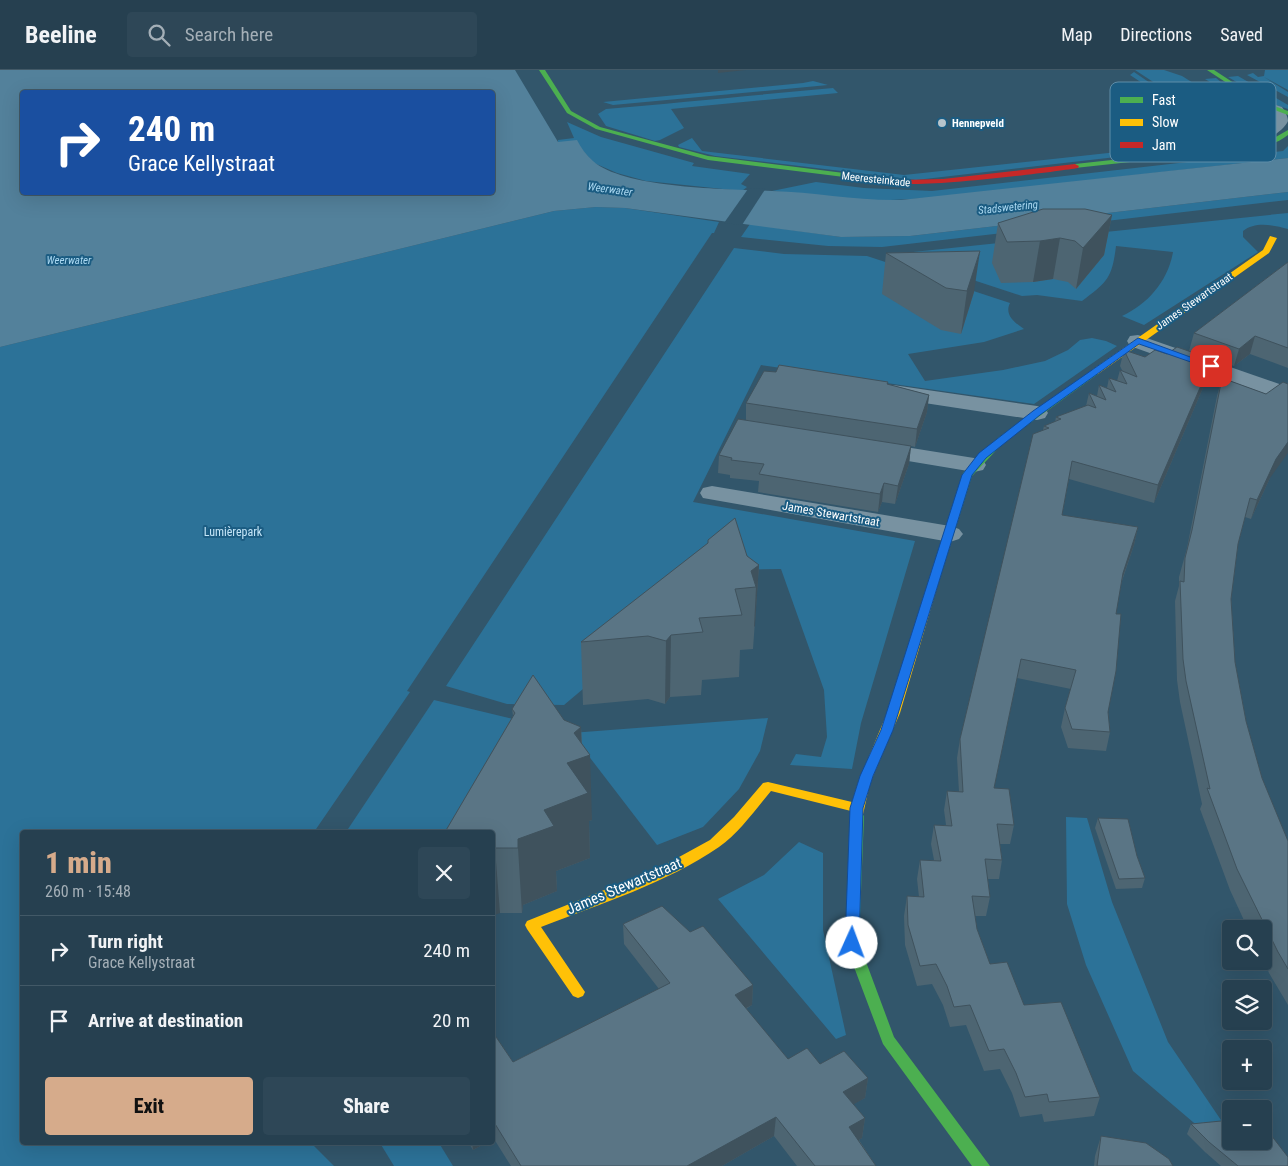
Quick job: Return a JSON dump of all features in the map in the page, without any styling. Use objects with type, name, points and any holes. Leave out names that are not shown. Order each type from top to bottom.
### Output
[{"type":"street","name":"Meeresteinkade","points":[[542,70],[569,112],[598,128],[708,158],[913,183],[1113,162]]},
{"type":"street","points":[[1210,70],[1228,82]]},
{"type":"street","name":"Meeresteinkade","points":[[1276,126],[1281,119],[1285,106]]},
{"type":"street","name":"Meeresteinkade","points":[[1276,141],[1288,132]]},
{"type":"street","name":"James Stewartstraat","points":[[982,1166],[888,1040],[852,943],[857,808],[866,776],[887,730],[967,475],[974,465],[982,456],[1037,413],[1266,251],[1273,238]]},
{"type":"street","points":[[1138,340],[1288,394]]},
{"type":"street","points":[[877,389],[1037,413]]},
{"type":"street","points":[[849,445],[974,465]]},
{"type":"street","name":"James Stewartstraat","points":[[712,493],[950,534]]},
{"type":"street","name":"James Stewartstraat","points":[[578,992],[532,925],[664,872],[715,843],[739,820],[768,786],[857,808]]},
{"type":"green space","points":[[1135,70],[1164,70],[1182,76],[1192,82],[1153,82]]},
{"type":"green space","points":[[1265,70],[1288,70],[1288,90],[1264,77],[1272,82],[1260,82],[1247,75],[1253,73],[1258,77],[1264,76]]},
{"type":"green space","points":[[1134,72],[1149,82],[1141,82],[1130,75]]},
{"type":"green space","points":[[1238,76],[1248,82],[1237,82],[1228,77]]},
{"type":"green space","points":[[1216,78],[1221,82],[1210,82],[1205,79]]},
{"type":"green space","points":[[813,81],[828,85],[613,105],[603,102],[803,83]]},
{"type":"green space","points":[[1276,84],[1288,92],[1288,97],[1276,91]]},
{"type":"green space","points":[[833,88],[838,93],[671,109],[684,128],[655,141],[606,126],[598,114],[606,109]]},
{"type":"green space","points":[[1276,98],[1288,105],[1288,109],[1276,105]]},
{"type":"green space","points":[[567,122],[601,137],[694,163],[692,166],[750,174],[741,184],[747,187],[742,191],[646,181],[617,173],[594,163],[582,150],[558,142],[558,140],[574,138]]},
{"type":"green space","points":[[692,138],[702,151],[904,175],[1110,153],[1110,158],[916,180],[715,156],[679,147],[678,145]]},
{"type":"green space","points":[[1288,146],[1288,158],[1276,159],[1276,152],[1283,151]]},
{"type":"green space","points":[[1186,162],[1252,162],[932,198],[870,201],[772,191],[816,182],[864,188],[932,191]]},
{"type":"green space","points":[[1288,192],[1288,200],[882,247],[828,246],[741,237],[750,224],[841,237],[910,236]]},
{"type":"green space","name":"Lumièrepark","points":[[596,207],[625,208],[719,222],[714,233],[712,233],[407,691],[410,692],[315,830],[20,830],[20,1145],[313,1145],[334,1166],[0,1166],[0,347],[554,211]]},
{"type":"green space","points":[[1288,213],[1288,229],[1271,225],[1259,225],[1243,231],[1243,237],[1258,252],[1144,325],[1122,316],[1140,305],[1162,282],[1167,273],[1173,252],[1116,246],[1113,266],[1107,279],[1082,301],[1037,295],[1022,296],[894,254]]},
{"type":"green space","points":[[734,248],[784,254],[867,256],[1010,303],[1009,315],[1024,329],[984,342],[908,354],[925,381],[1003,370],[1045,361],[1068,350],[1080,340],[1092,338],[1117,346],[1034,404],[761,365],[693,502],[915,541],[861,723],[852,769],[790,765],[796,754],[821,757],[827,737],[824,690],[781,569],[724,570],[564,705],[507,704],[446,686]]},
{"type":"green space","points":[[434,700],[521,721],[475,830],[347,830]]},
{"type":"green space","points":[[768,718],[760,751],[739,789],[703,827],[657,845],[571,733]]},
{"type":"green space","points":[[1066,817],[1087,818],[1112,902],[1168,1042],[1222,1122],[1222,1126],[1200,1128],[1133,1071],[1086,965],[1067,904]]},
{"type":"green space","points":[[799,842],[823,853],[823,930],[846,1035],[836,1039],[718,899],[764,875]]},
{"type":"green space","points":[[381,1145],[440,1145],[453,1166],[394,1166]]},
{"type":"water","name":"Weerwater","points":[[0,70],[515,70],[558,142],[577,140],[593,161],[608,170],[628,177],[678,186],[705,188],[901,200],[1251,162],[1276,162],[1276,159],[1288,158],[1288,192],[910,236],[841,237],[625,208],[596,207],[554,211],[0,347]]},
{"type":"pier","points":[[766,188],[742,225],[724,223],[748,189]]},
{"type":"building","points":[[1043,209],[1085,209],[1112,215],[1083,248],[1075,241],[1060,238],[1007,242],[998,223]]},
{"type":"building","points":[[980,251],[967,291],[946,288],[886,253]]},
{"type":"building","points":[[1288,262],[1288,348],[1255,336],[1239,349],[1194,333]]},
{"type":"building","points":[[1177,347],[1223,363],[1212,360],[1158,485],[1072,461],[1062,515],[1138,527],[1123,573],[1116,614],[1121,614],[1116,671],[1108,712],[1110,732],[1072,729],[1065,708],[1076,670],[1021,659],[994,788],[1009,789],[1014,825],[997,824],[1002,860],[985,859],[990,897],[972,896],[977,929],[990,964],[1007,962],[1024,1005],[1061,1002],[1100,1097],[1049,1102],[1047,1094],[1025,1097],[1004,1049],[989,1051],[970,1005],[954,1007],[947,986],[936,964],[920,966],[908,925],[907,896],[924,897],[920,860],[941,861],[934,825],[952,826],[947,791],[963,792],[960,739],[1033,434],[1049,428],[1044,426],[1061,419],[1056,417],[1088,405],[1096,408],[1089,393],[1106,400],[1099,385],[1116,392],[1109,378],[1127,384],[1120,370],[1137,377],[1124,350],[1145,357],[1155,350],[1167,354]]},
{"type":"building","points":[[779,365],[888,382],[887,384],[929,395],[917,429],[746,403],[764,371],[776,372]]},
{"type":"building","points":[[1222,378],[1266,394],[1283,382],[1288,384],[1288,442],[1276,459],[1257,500],[1250,498],[1238,544],[1231,599],[1235,662],[1246,721],[1262,778],[1288,841],[1288,969],[1272,940],[1272,920],[1262,920],[1237,869],[1207,788],[1210,789],[1186,681],[1183,659],[1180,581],[1184,582],[1185,558]]},
{"type":"building","points":[[738,419],[911,446],[898,486],[884,483],[880,494],[759,474],[764,464],[731,460],[732,458],[719,455]]},
{"type":"building","points":[[735,518],[747,556],[759,565],[751,571],[756,587],[735,589],[742,615],[699,618],[703,632],[671,635],[666,641],[648,636],[581,642],[708,543],[708,540]]},
{"type":"building","points":[[533,675],[564,720],[581,727],[574,733],[590,755],[567,763],[588,793],[544,810],[554,826],[518,839],[518,848],[495,848],[495,830],[446,830],[515,713],[512,709]]},
{"type":"building","points":[[1098,818],[1128,819],[1137,856],[1145,878],[1119,879]]},
{"type":"building","points":[[662,906],[690,932],[703,926],[753,985],[735,995],[788,1059],[807,1048],[820,1064],[844,1051],[868,1078],[843,1092],[865,1118],[849,1127],[876,1166],[815,1166],[776,1117],[687,1166],[521,1166],[495,1124],[495,1035],[513,1062],[670,983],[623,924]]},
{"type":"building","points":[[1222,1121],[1222,1150],[1272,1150],[1272,1136],[1288,1157],[1288,1166],[1238,1166],[1191,1124]]},
{"type":"building","points":[[1101,1136],[1146,1143],[1169,1159],[1173,1166],[1097,1166]]},
{"type":"traffic: fast","points":[[542,70],[569,112],[598,128],[708,158],[900,182]]},
{"type":"traffic: fast","points":[[1210,70],[1229,82]]},
{"type":"traffic: fast","points":[[1276,109],[1288,113]]},
{"type":"traffic: fast","points":[[1276,140],[1288,132]]},
{"type":"traffic: fast","points":[[1075,166],[1110,162]]},
{"type":"traffic: fast","points":[[934,581],[967,475],[1001,440],[1095,372]]},
{"type":"traffic: fast","points":[[857,816],[852,943],[888,1040],[982,1166]]},
{"type":"traffic: slow","points":[[1095,372],[1266,251],[1273,238]]},
{"type":"traffic: slow","points":[[857,816],[864,783],[894,713],[934,581]]},
{"type":"traffic: slow","points":[[578,992],[532,925],[664,872],[715,843],[739,820],[768,786],[857,808]]},
{"type":"traffic: jam","points":[[900,182],[943,181],[1075,166]]},
{"type":"place","name":"Hennepveld","points":[[942,123]]},
{"type":"route","points":[[852,943],[857,808],[866,776],[887,730],[967,475],[982,456],[1037,413],[1138,340],[1211,366]]},
{"type":"water label","name":"Stadswetering","points":[[1008,207]]}]
